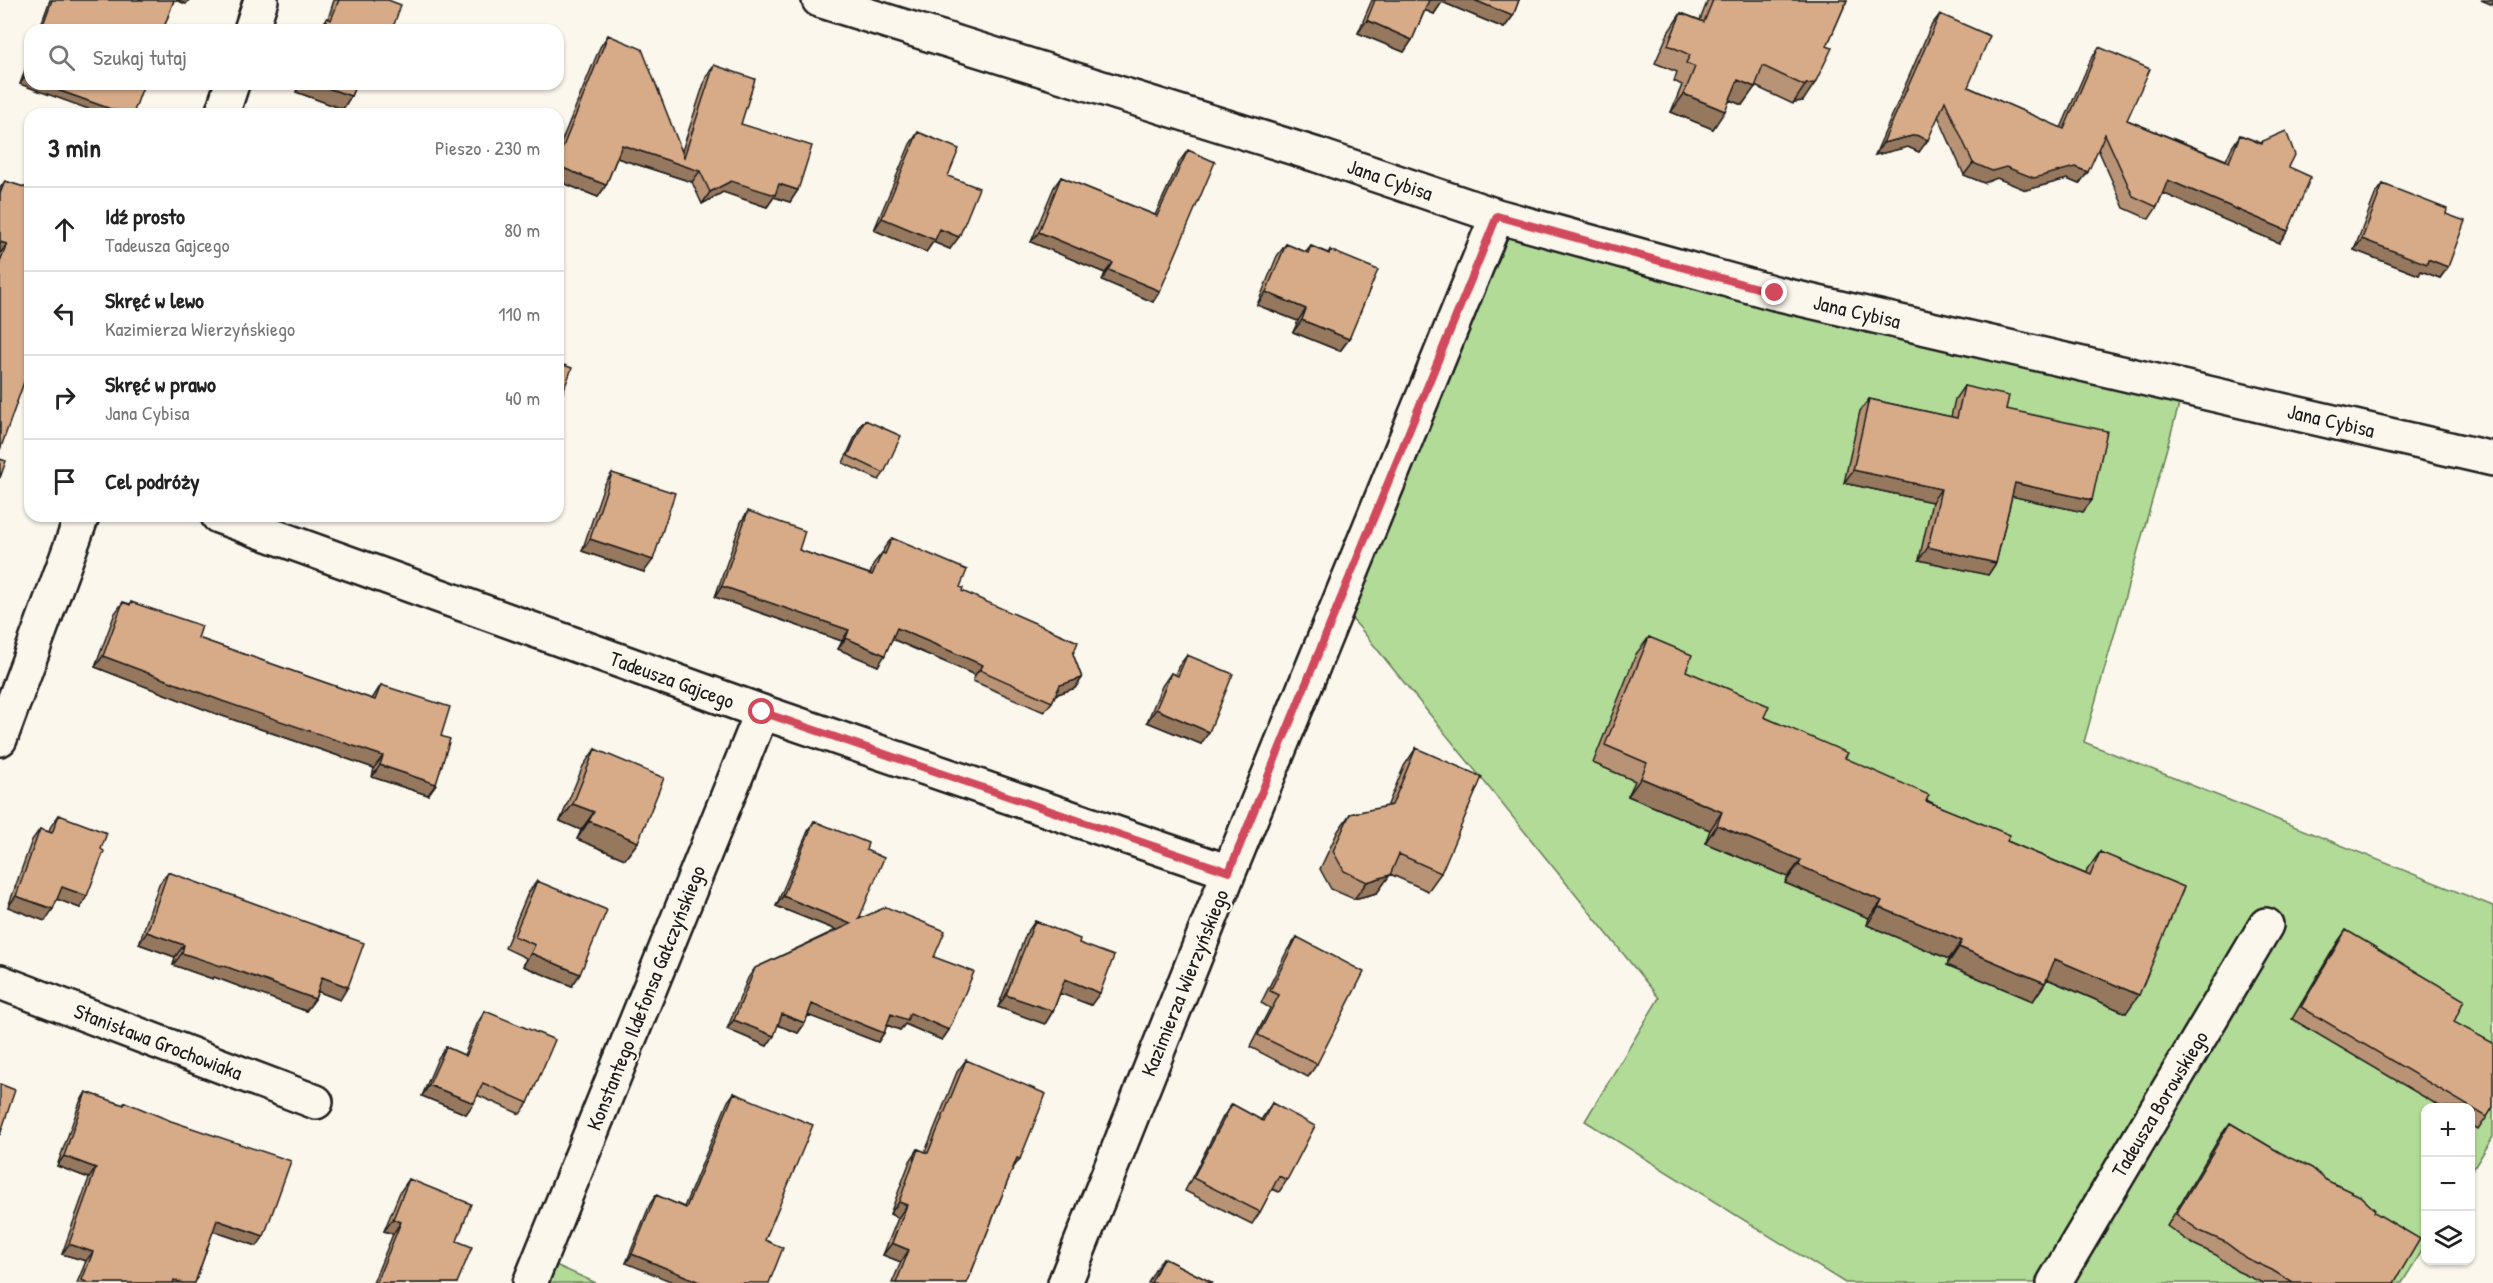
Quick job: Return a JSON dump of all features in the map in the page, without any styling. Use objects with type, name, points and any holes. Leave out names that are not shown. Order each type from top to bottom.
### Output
[{"type":"street","points":[[252,24],[261,0]]},
{"type":"street","name":"Jana Cybisa","points":[[819,0],[1317,155],[1497,216],[1775,293],[2493,459]]},
{"type":"street","points":[[224,108],[230,90]]},
{"type":"street","name":"Kazimierza Wierzyńskiego","points":[[1065,1283],[1229,872],[1497,216]]},
{"type":"street","points":[[0,739],[80,522]]},
{"type":"street","name":"Tadeusza Gajcego","points":[[236,522],[762,712],[1229,872]]},
{"type":"street","name":"Konstantego Ildefonsa Gałczyńskiego","points":[[530,1283],[762,712]]},
{"type":"street","name":"Tadeusza Borowskiego","points":[[2054,1283],[2266,925]]},
{"type":"street","name":"Stanisława Grochowiaka","points":[[0,982],[316,1102]]},
{"type":"green space","points":[[1497,216],[2184,387],[2084,742],[2493,906],[2493,1137],[2475,1166],[2475,1103],[2421,1103],[2421,1252],[2402,1283],[1845,1283],[1585,1121],[1659,998],[1360,628],[1338,604]]},
{"type":"green space","points":[[540,1258],[596,1283],[530,1283]]},
{"type":"building","points":[[52,0],[174,0],[165,24],[43,24]]},
{"type":"building","points":[[339,0],[388,0],[401,5],[394,24],[325,24],[327,18],[331,20]]},
{"type":"building","points":[[1375,0],[1429,0],[1412,40],[1367,20]]},
{"type":"building","points":[[1474,0],[1519,0],[1513,16]]},
{"type":"building","points":[[1713,0],[1847,0],[1827,46],[1832,48],[1815,83],[1805,86],[1763,66],[1755,87],[1738,80],[1725,111],[1684,94],[1695,67],[1686,63],[1690,55],[1668,45],[1681,13],[1704,22]]},
{"type":"building","points":[[1940,14],[1990,36],[1968,87],[2064,129],[2099,47],[2150,69],[2127,120],[2229,162],[2240,135],[2262,144],[2263,141],[2286,131],[2295,155],[2289,167],[2311,177],[2288,231],[2168,180],[2157,207],[2133,196],[2105,134],[2088,172],[2075,167],[2034,178],[2006,167],[1992,171],[1973,163],[1945,101],[1928,140],[1916,135],[1883,143]]},
{"type":"building","points":[[608,35],[642,49],[684,157],[714,65],[755,79],[741,124],[812,146],[798,190],[779,184],[775,195],[731,181],[710,192],[700,171],[622,145],[606,185],[564,168],[564,144]]},
{"type":"building","points":[[58,90],[142,90],[135,108],[108,108]]},
{"type":"building","points":[[334,90],[354,90],[351,96]]},
{"type":"building","points":[[918,132],[959,149],[948,176],[979,188],[959,237],[940,229],[935,240],[882,218]]},
{"type":"building","points":[[1188,150],[1215,162],[1160,291],[1109,270],[1113,263],[1039,232],[1061,177],[1157,216]]},
{"type":"building","points":[[5,181],[24,187],[24,382],[0,450],[0,262],[7,244],[0,242],[0,194]]},
{"type":"building","points":[[2383,184],[2447,209],[2446,214],[2465,221],[2448,267],[2428,259],[2427,264],[2362,239]]},
{"type":"building","points":[[1286,244],[1308,253],[1311,246],[1329,254],[1330,250],[1378,270],[1349,339],[1302,320],[1306,309],[1266,292]]},
{"type":"building","points":[[564,365],[572,368],[564,389]]},
{"type":"building","points":[[1964,386],[2009,396],[2006,409],[2107,431],[2092,500],[2015,483],[1996,563],[1928,547],[1941,489],[1853,470],[1869,399],[1957,418]]},
{"type":"building","points":[[865,420],[901,436],[884,473],[848,456]]},
{"type":"building","points":[[0,459],[6,461],[0,478]]},
{"type":"building","points":[[612,473],[675,493],[653,560],[590,539]]},
{"type":"building","points":[[748,511],[805,531],[799,550],[872,575],[892,538],[967,570],[960,587],[963,588],[962,591],[1078,642],[1073,654],[1082,678],[1060,685],[1052,702],[980,670],[983,665],[897,628],[885,655],[846,638],[849,630],[722,586]]},
{"type":"building","points":[[123,602],[130,605],[131,602],[202,626],[198,638],[375,700],[381,685],[450,707],[441,736],[450,739],[436,784],[380,765],[383,756],[222,701],[103,656]]},
{"type":"building","points":[[1649,637],[1692,655],[1686,671],[1769,706],[1764,717],[1848,753],[1845,758],[1929,795],[1926,801],[2010,835],[2007,841],[2090,876],[2100,852],[2184,887],[2139,995],[2055,959],[2045,983],[1959,947],[1962,941],[1879,907],[1882,901],[1798,865],[1801,860],[1717,825],[1722,812],[1641,778],[1647,763],[1605,745]]},
{"type":"building","points":[[1187,655],[1233,674],[1209,732],[1156,709],[1171,673],[1178,676]]},
{"type":"building","points":[[1416,748],[1482,777],[1441,873],[1399,854],[1390,875],[1367,882],[1344,871],[1333,851],[1350,814],[1392,805]]},
{"type":"building","points":[[595,749],[664,778],[638,842],[589,821],[594,812],[573,804]]},
{"type":"building","points":[[59,815],[107,833],[101,849],[104,851],[87,896],[62,887],[53,909],[16,896],[40,829],[52,833]]},
{"type":"building","points":[[814,821],[868,843],[866,850],[884,858],[859,919],[886,907],[945,931],[934,957],[974,972],[949,1030],[910,1013],[907,1020],[891,1014],[884,1033],[812,1004],[805,1023],[782,1014],[774,1036],[734,1020],[755,968],[851,924],[783,896]]},
{"type":"building","points":[[168,872],[364,943],[348,987],[322,977],[315,999],[182,953],[184,945],[147,932]]},
{"type":"building","points":[[537,881],[607,910],[580,974],[531,953],[535,945],[514,936]]},
{"type":"building","points":[[1035,921],[1080,939],[1079,943],[1114,956],[1100,993],[1065,979],[1053,1011],[1006,995]]},
{"type":"building","points":[[2346,930],[2464,1000],[2454,1022],[2493,1043],[2493,1107],[2487,1117],[2475,1110],[2475,1103],[2463,1103],[2301,1007]]},
{"type":"building","points":[[1297,937],[1364,972],[1317,1064],[1258,1035],[1279,995],[1270,991]]},
{"type":"building","points":[[485,1011],[555,1040],[528,1103],[483,1083],[474,1103],[429,1085],[446,1047],[466,1056]]},
{"type":"building","points":[[966,1060],[1046,1094],[1020,1159],[1017,1158],[967,1283],[896,1283],[909,1250],[892,1243],[907,1205],[899,1202],[918,1149],[928,1153]]},
{"type":"building","points":[[0,1084],[15,1090],[0,1135]]},
{"type":"building","points":[[86,1092],[124,1105],[125,1102],[171,1121],[291,1161],[264,1236],[217,1220],[195,1283],[174,1280],[173,1283],[89,1283],[82,1280],[93,1252],[69,1244],[96,1168],[64,1156]]},
{"type":"building","points":[[734,1093],[813,1125],[765,1240],[783,1248],[769,1283],[702,1283],[632,1254],[656,1195],[686,1208]]},
{"type":"building","points":[[1272,1103],[1315,1126],[1287,1180],[1279,1176],[1260,1212],[1193,1178],[1232,1104],[1263,1121]]},
{"type":"building","points":[[2230,1123],[2279,1152],[2312,1168],[2326,1180],[2360,1196],[2375,1210],[2374,1212],[2420,1239],[2394,1283],[2293,1283],[2246,1258],[2225,1242],[2200,1231],[2176,1214]]},
{"type":"building","points":[[409,1179],[471,1204],[457,1241],[472,1247],[457,1283],[376,1283],[401,1222],[393,1219]]},
{"type":"building","points":[[1163,1258],[1213,1283],[1151,1283]]},
{"type":"route","points":[[762,712],[1229,872],[1497,216],[1775,293]]}]
